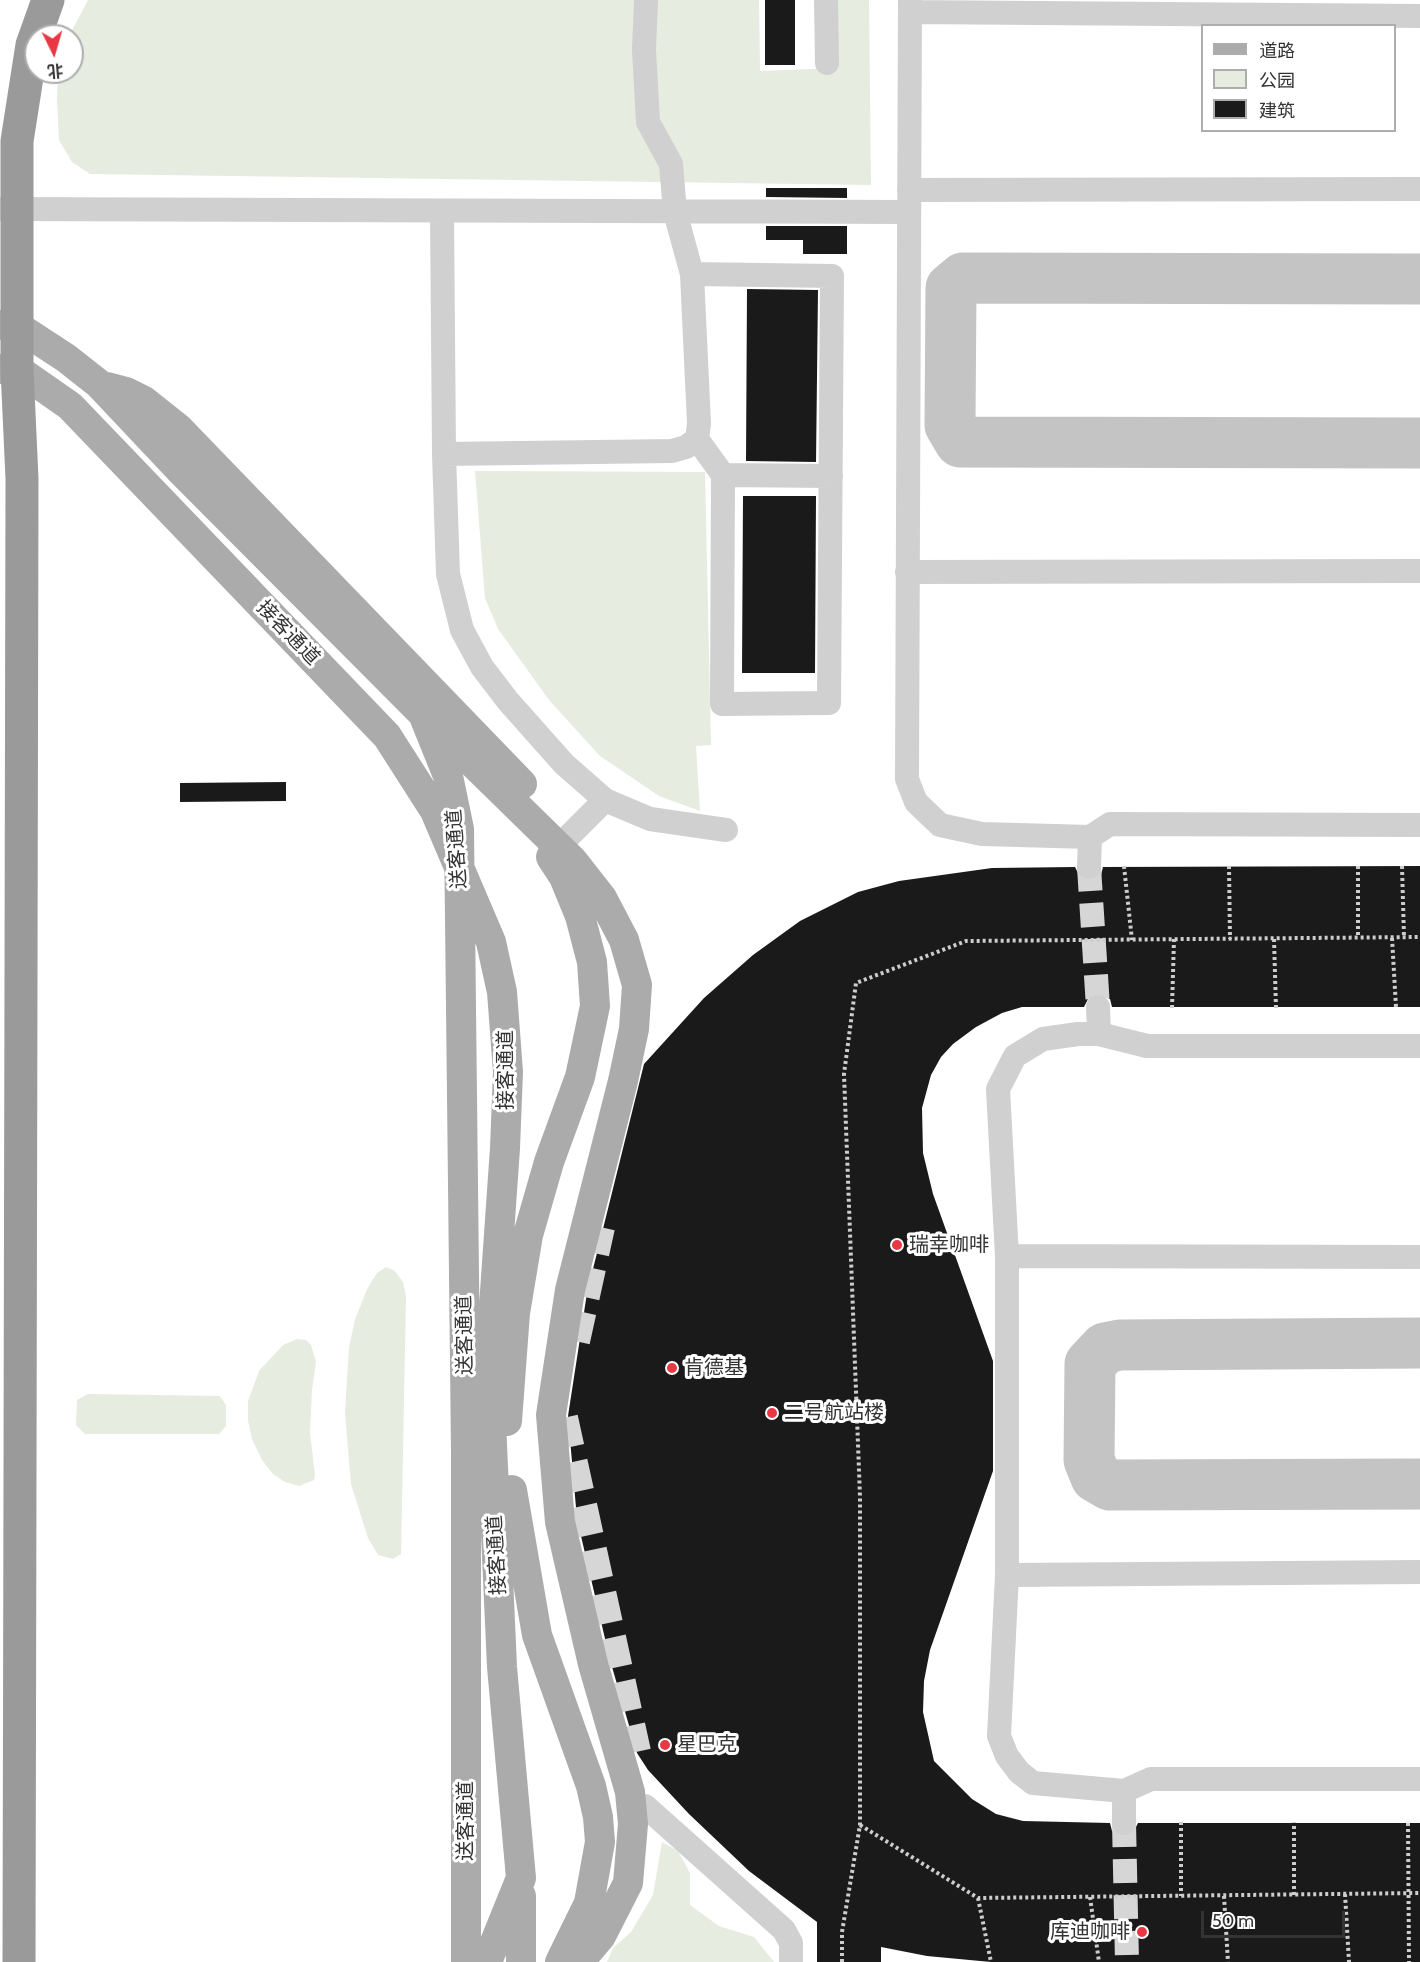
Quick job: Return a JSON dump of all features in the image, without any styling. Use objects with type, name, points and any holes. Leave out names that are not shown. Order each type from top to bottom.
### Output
[{"type":"highway","points":[[19,1962],[22,478],[9,369],[9,209],[32,45],[48,0]]},
{"type":"main road","points":[[9,325],[66,358],[99,384],[126,392],[144,401],[178,428],[539,801],[568,837],[625,920],[638,951],[646,1004],[634,1078]]},
{"type":"main road","name":"接客通道","points":[[9,369],[70,406],[92,427],[387,736],[435,811],[491,942],[502,992],[508,1072],[506,1148],[489,1378],[502,1667],[521,1878],[487,1962]]},
{"type":"main road","name":"送客通道","points":[[99,384],[182,472],[573,861],[602,898],[631,956],[637,985],[634,1029],[570,1290],[551,1415],[561,1522],[594,1664],[630,1792],[633,1824],[627,1883],[607,1927],[579,1962]]},
{"type":"main road","name":"送客通道","points":[[423,714],[448,776],[459,830],[466,1452],[466,1962]]},
{"type":"main road","name":"送客通道","points":[[528,818],[572,895],[586,936],[596,994],[592,1031],[580,1077],[549,1162],[528,1235],[515,1313],[506,1438],[517,1530],[537,1635],[591,1786],[600,1842],[589,1903],[560,1962]]},
{"type":"main road","points":[[595,1962],[629,1906],[638,1885],[646,1844],[645,1806],[636,1752]]},
{"type":"main road","points":[[520,1962],[521,1878]]},
{"type":"street","points":[[646,0],[644,50],[648,122],[672,164],[675,212],[692,274],[699,424],[697,439],[723,475],[722,704],[829,703],[832,276],[692,274]]},
{"type":"street","points":[[826,0],[827,63]]},
{"type":"street","points":[[1420,16],[910,6],[907,779],[916,802],[940,825],[962,832],[1090,837],[1110,824],[1420,825]]},
{"type":"street","points":[[9,209],[675,212],[909,201],[1420,189]]},
{"type":"street","points":[[442,212],[444,454],[448,574],[462,630],[482,667],[508,701],[564,764],[605,800],[650,819],[726,830]]},
{"type":"street","points":[[444,454],[672,451],[686,447],[697,439]]},
{"type":"street","points":[[723,475],[831,476]]},
{"type":"street","points":[[908,572],[1420,571]]},
{"type":"street","points":[[568,837],[605,800]]},
{"type":"street","points":[[1089,867],[1090,837]]},
{"type":"street","points":[[1098,1007],[1099,1034]]},
{"type":"street","points":[[1420,1046],[1147,1046],[1099,1034],[1078,1034],[1043,1039],[1016,1056],[998,1089],[1007,1256],[1007,1575],[999,1736],[1007,1756],[1019,1772],[1033,1783],[1124,1791],[1151,1779],[1420,1779]]},
{"type":"street","points":[[1007,1256],[1420,1257]]},
{"type":"street","points":[[1007,1575],[1420,1572]]},
{"type":"street","points":[[1124,1791],[1124,1823]]},
{"type":"street","points":[[645,1806],[784,1930],[792,1943],[791,1962]]},
{"type":"path","points":[[1124,866],[1132,940]]},
{"type":"path","points":[[1230,866],[1230,939]]},
{"type":"path","points":[[1358,866],[1358,938]]},
{"type":"path","points":[[1402,866],[1404,938]]},
{"type":"path","points":[[1392,938],[1396,1007]]},
{"type":"path","points":[[843,1962],[842,1932],[860,1825],[860,1497],[844,1074],[856,983],[966,941],[1420,938]]},
{"type":"path","points":[[1172,1008],[1174,939]]},
{"type":"path","points":[[1274,939],[1276,1008]]},
{"type":"path","points":[[1181,1822],[1181,1896]]},
{"type":"path","points":[[1294,1822],[1294,1895]]},
{"type":"path","points":[[1408,1823],[1409,1962]]},
{"type":"path","points":[[860,1825],[978,1898],[1420,1893]]},
{"type":"path","points":[[1345,1894],[1349,1962]]},
{"type":"path","points":[[1224,1896],[1228,1962]]},
{"type":"path","points":[[1090,1897],[1099,1962]]},
{"type":"path","points":[[978,1898],[991,1962]]},
{"type":"green space","points":[[88,0],[759,0],[760,71],[837,68],[837,0],[869,0],[871,185],[90,174],[72,162],[59,140],[58,84],[84,84],[84,24],[75,24]]},
{"type":"green space","points":[[475,471],[705,472],[711,745],[696,746],[700,811],[659,796],[600,756],[549,700],[498,629],[485,598]]},
{"type":"green space","points":[[386,1267],[395,1271],[403,1282],[406,1296],[401,1554],[393,1559],[378,1555],[368,1538],[351,1484],[345,1413],[349,1347],[355,1320],[367,1289],[377,1273]]},
{"type":"green space","points":[[297,1339],[306,1340],[311,1345],[316,1362],[310,1433],[315,1475],[314,1480],[299,1486],[285,1482],[273,1474],[262,1460],[252,1439],[248,1420],[248,1401],[259,1371],[283,1345]]},
{"type":"green space","points":[[88,1394],[220,1396],[226,1405],[226,1426],[219,1434],[85,1434],[76,1425],[77,1400]]},
{"type":"green space","points":[[662,1842],[678,1851],[690,1873],[690,1905],[719,1926],[754,1937],[774,1962],[607,1962],[613,1948],[631,1932],[653,1895]]},
{"type":"building","points":[[765,0],[795,0],[795,65],[765,65]]},
{"type":"building","points":[[766,188],[847,188],[847,198],[766,197]]},
{"type":"building","points":[[766,226],[847,226],[847,254],[803,254],[803,240],[766,240]]},
{"type":"building","points":[[747,289],[818,290],[816,462],[746,461]]},
{"type":"building","points":[[743,496],[816,496],[815,673],[742,673]]},
{"type":"building","points":[[286,782],[286,801],[180,802],[180,783]]},
{"type":"building","name":"二号航站楼","points":[[1420,866],[1420,1007],[1112,1007],[1110,999],[1098,993],[1090,995],[1084,1007],[1022,1007],[1002,1013],[976,1027],[953,1044],[941,1057],[931,1075],[922,1108],[923,1153],[933,1194],[993,1361],[993,1471],[930,1650],[924,1681],[923,1712],[934,1761],[972,1799],[996,1814],[1023,1821],[1110,1823],[1112,1831],[1123,1837],[1132,1835],[1138,1823],[1420,1823],[1420,1962],[991,1962],[927,1956],[881,1947],[881,1962],[817,1962],[817,1922],[749,1871],[689,1814],[648,1770],[637,1753],[610,1660],[577,1519],[568,1416],[587,1293],[644,1064],[704,998],[753,955],[800,921],[858,892],[899,881],[992,868],[1075,867],[1081,879],[1089,881],[1101,875],[1103,867]]},
{"type":"taxiway","points":[[1420,279],[963,278],[951,288],[950,425],[960,442],[1420,443]]},
{"type":"taxiway","points":[[1420,1343],[1120,1345],[1105,1348],[1090,1364],[1089,1460],[1096,1477],[1110,1485],[1420,1484]]},
{"type":"tunnel","points":[[1089,867],[1098,1007]]},
{"type":"tunnel","points":[[575,1341],[600,1227]]},
{"type":"tunnel","points":[[563,1418],[636,1752]]},
{"type":"tunnel","points":[[1124,1823],[1127,1962]]},
{"type":"place","name":"瑞幸咖啡","points":[[897,1245]]},
{"type":"place","name":"肯德基","points":[[672,1368]]},
{"type":"place","name":"二号航站楼","points":[[772,1413]]},
{"type":"place","name":"星巴克","points":[[665,1745]]},
{"type":"place","name":"库迪咖啡","points":[[1142,1932]]}]
